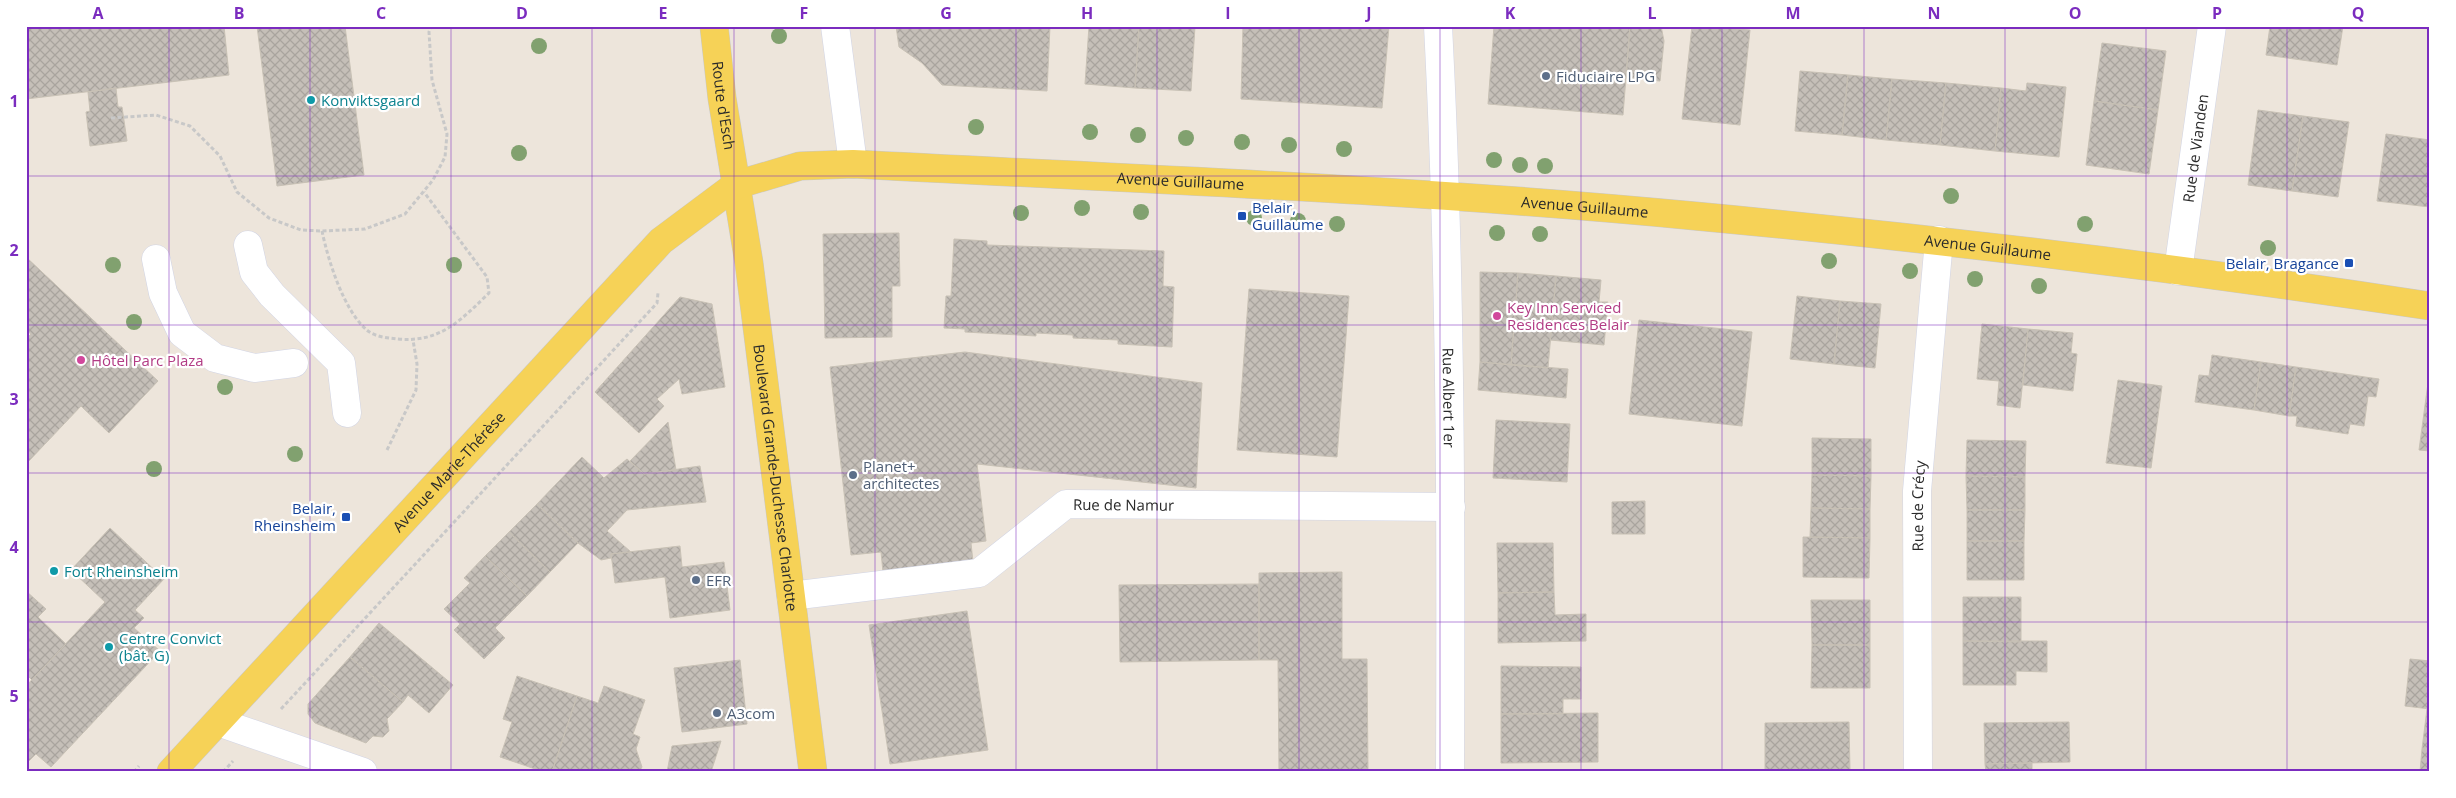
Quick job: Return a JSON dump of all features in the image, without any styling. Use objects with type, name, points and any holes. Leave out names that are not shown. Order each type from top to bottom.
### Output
[{"type":"main road","name":"Route d'Esch","points":[[714,26],[722,98],[736,185]]},
{"type":"main road","name":"Avenue Guillaume","points":[[736,185],[800,166],[853,164],[1445,196],[1692,215],[1939,240],[2430,306]]},
{"type":"main road","name":"Avenue Marie-Thérèse","points":[[172,772],[661,241],[736,185]]},
{"type":"main road","name":"Boulevard Grande-Duchesse Charlotte","points":[[736,185],[750,263],[813,772]]},
{"type":"street","points":[[835,26],[853,164]]},
{"type":"street","name":"Rue Albert 1er","points":[[1438,26],[1445,196],[1451,507],[1450,772]]},
{"type":"street","name":"Rue de Vianden","points":[[2178,271],[2212,26]]},
{"type":"street","name":"Rue de Crécy","points":[[1918,772],[1917,491],[1939,240]]},
{"type":"street","points":[[248,245],[254,272],[260,280],[272,295],[341,363],[347,413]]},
{"type":"street","points":[[156,259],[163,293],[182,334],[215,358],[254,368],[294,363]]},
{"type":"street","name":"Rue de Namur","points":[[791,596],[979,573],[1066,504],[1451,507]]},
{"type":"street","points":[[218,722],[363,772]]},
{"type":"path","points":[[111,118],[156,115],[190,126],[220,156],[237,192],[269,218],[301,230],[322,232],[365,229],[406,214],[424,192],[445,157],[447,134],[432,80],[429,32],[431,26]]},
{"type":"path","points":[[322,232],[330,266],[357,319],[369,332],[387,338],[413,340],[435,336],[466,315],[489,292],[487,278],[424,192]]},
{"type":"path","points":[[223,772],[657,303],[661,241]]},
{"type":"path","points":[[387,450],[416,390],[417,364],[413,340]]},
{"type":"building","points":[[26,26],[224,26],[229,75],[26,99]]},
{"type":"building","name":"Konviktsgaard","points":[[257,26],[345,26],[364,175],[277,186]]},
{"type":"building","points":[[896,26],[1050,26],[1047,91],[942,85],[922,63],[899,47]]},
{"type":"building","points":[[1089,26],[1139,26],[1135,88],[1085,84]]},
{"type":"building","points":[[1139,26],[1195,26],[1191,91],[1135,88]]},
{"type":"building","points":[[1243,26],[1389,26],[1382,108],[1241,99]]},
{"type":"building","points":[[1494,26],[1630,26],[1623,115],[1488,104]]},
{"type":"building","points":[[1630,26],[1661,26],[1664,41],[1660,81],[1626,78]]},
{"type":"building","points":[[1692,26],[1750,30],[1740,125],[1682,119]]},
{"type":"building","points":[[2270,26],[2343,26],[2337,65],[2266,55]]},
{"type":"building","points":[[2102,43],[2166,51],[2158,110],[2094,101]]},
{"type":"building","points":[[1800,71],[1848,75],[1842,135],[1795,131]]},
{"type":"building","points":[[1848,75],[1892,79],[1886,140],[1842,135]]},
{"type":"building","points":[[1892,79],[1946,83],[1940,145],[1886,140]]},
{"type":"building","points":[[1946,83],[2001,88],[1995,151],[1940,145]]},
{"type":"building","points":[[2027,83],[2066,87],[2059,157],[1995,151],[2001,88],[2026,91]]},
{"type":"building","points":[[116,88],[118,107],[122,107],[127,141],[90,146],[86,112],[90,111],[88,92]]},
{"type":"building","points":[[2094,101],[2158,110],[2149,174],[2086,165]]},
{"type":"building","points":[[2258,110],[2303,116],[2292,191],[2248,185]]},
{"type":"building","points":[[2303,116],[2349,122],[2338,197],[2292,191]]},
{"type":"building","points":[[2386,134],[2430,140],[2430,207],[2377,201]]},
{"type":"building","points":[[899,233],[900,286],[892,286],[892,337],[825,338],[823,234]]},
{"type":"building","points":[[954,239],[987,241],[987,245],[1164,251],[1163,286],[1174,287],[1172,347],[1118,344],[1118,340],[1073,338],[1073,335],[1036,333],[1036,336],[965,332],[965,329],[944,328],[946,296],[951,296]]},
{"type":"building","name":"Hôtel Parc Plaza","points":[[26,257],[158,381],[109,433],[81,406],[26,464],[26,339],[31,334],[26,330]]},
{"type":"building","points":[[1480,272],[1518,273],[1511,365],[1480,362]]},
{"type":"building","points":[[1518,273],[1556,276],[1548,368],[1511,365]]},
{"type":"building","points":[[1556,276],[1601,280],[1599,302],[1608,302],[1604,345],[1550,340]]},
{"type":"building","points":[[1249,289],[1349,296],[1337,457],[1237,450]]},
{"type":"building","points":[[1797,296],[1840,301],[1834,364],[1790,359]]},
{"type":"building","points":[[680,297],[712,304],[725,387],[682,394],[679,379],[657,399],[664,406],[639,433],[595,392]]},
{"type":"building","points":[[1840,301],[1881,304],[1875,368],[1834,364]]},
{"type":"building","points":[[1639,320],[1752,332],[1742,426],[1629,414]]},
{"type":"building","points":[[1982,324],[2028,329],[2020,408],[1997,405],[1999,381],[1977,379]]},
{"type":"building","points":[[2028,329],[2073,333],[2071,353],[2077,354],[2073,391],[2023,385]]},
{"type":"building","points":[[965,352],[1202,383],[1196,488],[977,464],[986,541],[971,543],[973,562],[883,572],[881,552],[851,555],[830,367]]},
{"type":"building","points":[[2212,355],[2261,362],[2254,410],[2195,402],[2199,375],[2209,376]]},
{"type":"building","points":[[1480,362],[1568,369],[1566,398],[1478,390]]},
{"type":"building","points":[[2261,362],[2296,367],[2289,416],[2254,410]]},
{"type":"building","points":[[2296,367],[2379,379],[2376,397],[2368,396],[2364,426],[2350,424],[2348,434],[2296,426],[2297,416],[2289,416]]},
{"type":"building","points":[[2118,380],[2162,386],[2151,468],[2106,463]]},
{"type":"building","points":[[2428,383],[2430,384],[2430,451],[2419,450]]},
{"type":"building","points":[[1496,420],[1570,424],[1567,482],[1493,478]]},
{"type":"building","points":[[668,422],[676,470],[644,474],[630,461]]},
{"type":"building","points":[[1812,438],[1871,439],[1871,476],[1812,475]]},
{"type":"building","points":[[1967,440],[2026,441],[2025,477],[1966,476]]},
{"type":"building","points":[[582,457],[604,478],[627,459],[644,474],[700,466],[706,502],[627,510],[607,531],[631,552],[611,554],[611,558],[601,560],[578,543],[537,504]]},
{"type":"building","points":[[1812,475],[1871,476],[1870,509],[1811,508]]},
{"type":"building","points":[[1966,476],[2025,477],[2025,510],[1967,510]]},
{"type":"building","points":[[1645,501],[1645,534],[1612,534],[1612,502]]},
{"type":"building","points":[[537,504],[578,543],[550,572],[509,532]]},
{"type":"building","points":[[1811,508],[1870,509],[1870,538],[1810,537]]},
{"type":"building","points":[[1967,510],[2025,510],[2024,541],[1967,541]]},
{"type":"building","name":"Centre Convict (bât. G)","points":[[110,528],[164,579],[135,610],[144,618],[134,628],[160,651],[51,767],[36,754],[26,764],[26,686],[105,602],[71,570]]},
{"type":"building","points":[[509,532],[550,572],[527,596],[485,556]]},
{"type":"building","points":[[1803,537],[1870,538],[1869,578],[1803,577]]},
{"type":"building","points":[[1967,541],[2024,541],[2024,580],[1967,580]]},
{"type":"building","points":[[1497,543],[1553,543],[1554,592],[1498,593]]},
{"type":"building","name":"EFR","points":[[680,546],[682,567],[724,562],[730,610],[670,618],[665,577],[615,583],[611,554]]},
{"type":"building","points":[[485,556],[527,596],[495,628],[505,638],[484,659],[454,630],[460,624],[444,609],[470,583],[464,578]]},
{"type":"building","points":[[1342,572],[1342,659],[1367,659],[1368,772],[1279,772],[1278,660],[1259,660],[1259,573]]},
{"type":"building","points":[[1259,584],[1259,660],[1120,662],[1119,585]]},
{"type":"building","points":[[26,591],[46,609],[38,617],[66,644],[32,680],[26,674]]},
{"type":"building","points":[[1554,592],[1555,615],[1586,614],[1586,641],[1498,643],[1498,593]]},
{"type":"building","points":[[1963,597],[2021,597],[2021,642],[1963,641]]},
{"type":"building","points":[[1811,600],[1870,600],[1870,645],[1812,645]]},
{"type":"building","points":[[967,611],[988,750],[890,764],[869,625]]},
{"type":"building","points":[[379,623],[453,685],[429,713],[408,695],[403,702],[350,657]]},
{"type":"building","points":[[1963,641],[2047,641],[2047,672],[2016,671],[2016,685],[1963,685]]},
{"type":"building","points":[[1812,645],[1870,645],[1870,688],[1811,688]]},
{"type":"building","points":[[350,657],[403,702],[387,719],[389,731],[383,737],[373,736],[366,743],[315,723],[308,714],[308,704]]},
{"type":"building","points":[[2410,659],[2430,661],[2430,709],[2405,706]]},
{"type":"building","points":[[740,660],[747,724],[682,732],[674,668]]},
{"type":"building","points":[[1501,666],[1581,667],[1581,699],[1563,699],[1563,714],[1501,714]]},
{"type":"building","points":[[517,676],[577,696],[552,772],[544,772],[500,757],[512,722],[503,719]]},
{"type":"building","points":[[604,686],[645,700],[633,734],[640,737],[636,749],[642,767],[639,772],[552,772],[577,696],[598,703]]},
{"type":"building","points":[[2427,709],[2430,709],[2430,749],[2422,749]]},
{"type":"building","points":[[1598,713],[1598,762],[1501,763],[1501,714]]},
{"type":"building","points":[[1849,722],[1850,771],[1765,772],[1765,723]]},
{"type":"building","points":[[2069,722],[2070,762],[1985,764],[1984,723]]},
{"type":"building","points":[[721,741],[711,772],[667,772],[672,746]]},
{"type":"building","points":[[2422,749],[2430,749],[2430,772],[2420,772]]},
{"type":"building","points":[[2032,763],[2032,772],[1986,772],[1985,764]]},
{"type":"place","name":"Fiduciaire LPG","points":[[1546,76]]},
{"type":"place","name":"Konviktsgaard","points":[[311,100]]},
{"type":"place","name":"Belair, Guillaume","points":[[1242,216]]},
{"type":"place","name":"Belair, Bragance","points":[[2349,263]]},
{"type":"place","name":"Key Inn Serviced Residences Belair","points":[[1497,316]]},
{"type":"place","name":"Hôtel Parc Plaza","points":[[81,360]]},
{"type":"place","name":"Planet+ architectes","points":[[853,475]]},
{"type":"place","name":"Belair, Rheinsheim","points":[[346,517]]},
{"type":"place","name":"Fort Rheinsheim","points":[[54,571]]},
{"type":"place","name":"EFR","points":[[696,580]]},
{"type":"place","name":"Centre Convict (bât. G)","points":[[109,647]]},
{"type":"place","name":"A3com","points":[[717,713]]}]
